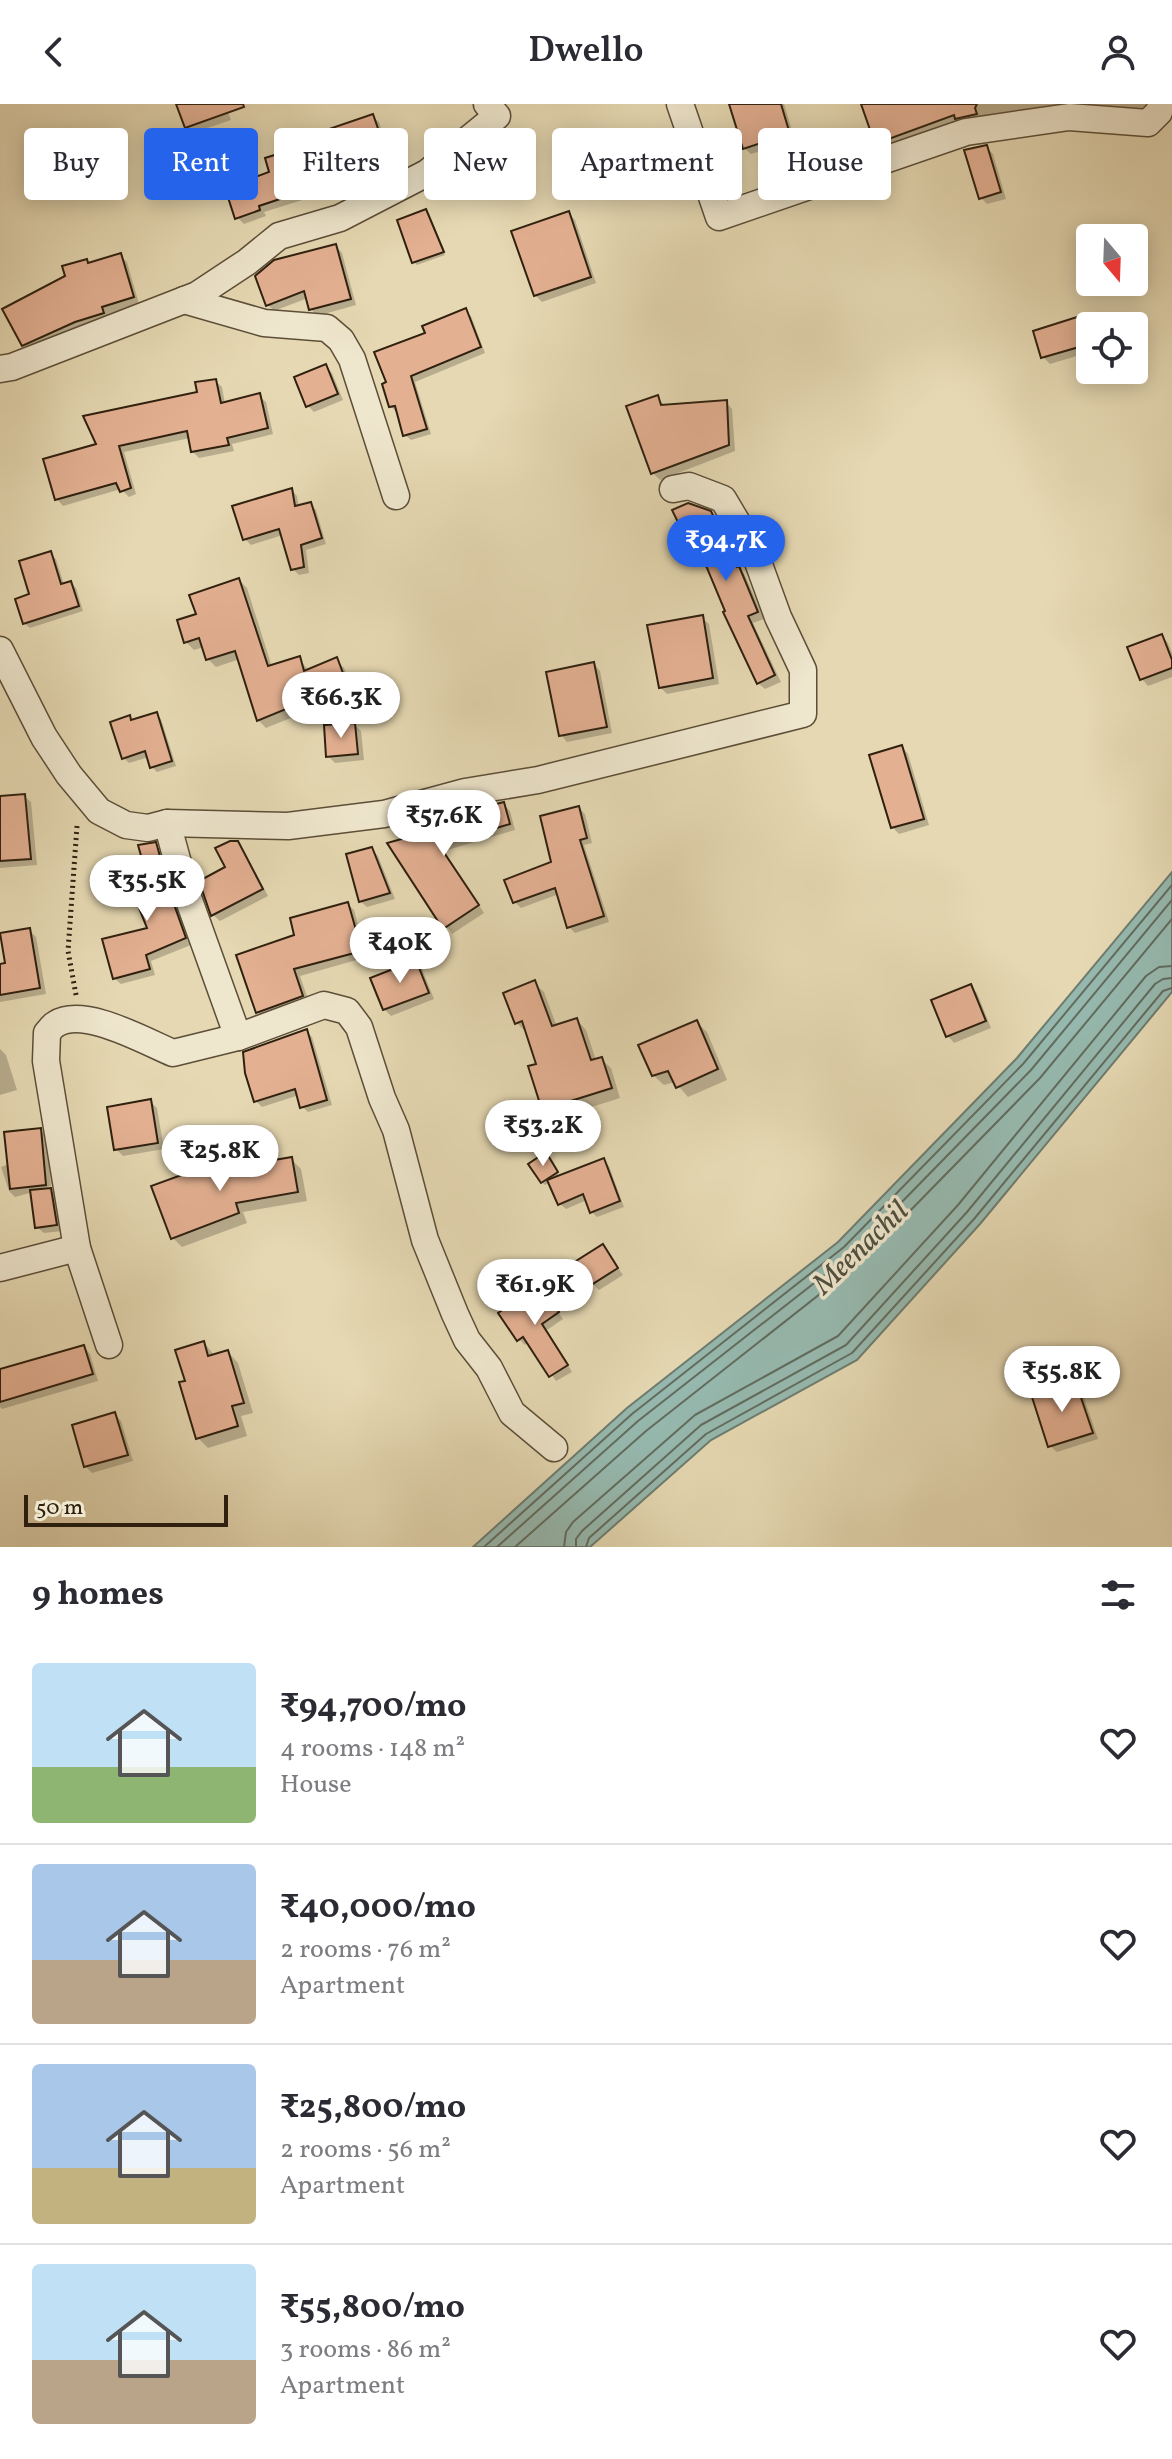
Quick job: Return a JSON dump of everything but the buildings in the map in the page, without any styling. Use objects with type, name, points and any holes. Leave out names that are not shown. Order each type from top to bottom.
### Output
[{"type":"street","points":[[680,104],[719,217],[966,132],[1069,117],[1148,123],[1159,112],[1161,104]]},
{"type":"street","points":[[0,369],[197,295],[247,262],[279,236],[340,218],[427,173],[501,108]]},
{"type":"street","points":[[184,300],[264,323],[327,328],[341,340],[352,359],[396,496]]},
{"type":"street","points":[[0,650],[44,737],[69,775],[99,811],[126,825],[148,828],[167,823],[288,826],[384,814],[465,792],[538,780],[803,714],[803,670],[778,617],[754,551],[723,499],[689,486],[673,489]]},
{"type":"street","points":[[167,823],[186,892],[238,1037]]},
{"type":"street","points":[[109,1345],[77,1248],[46,1061],[47,1033],[57,1023],[81,1019],[140,1036],[173,1053],[238,1037],[324,1005],[347,1011],[359,1027],[396,1130],[425,1240],[467,1340],[489,1368],[512,1413],[554,1448]]},
{"type":"street","points":[[0,1268],[77,1248]]},
{"type":"path","points":[[80,787],[68,951],[81,1019]]},
{"type":"water","name":"Meenachil","points":[[1172,872],[1172,992],[980,1224],[857,1360],[711,1440],[590,1547],[473,1547],[627,1408],[838,1242],[1017,1058]]}]
